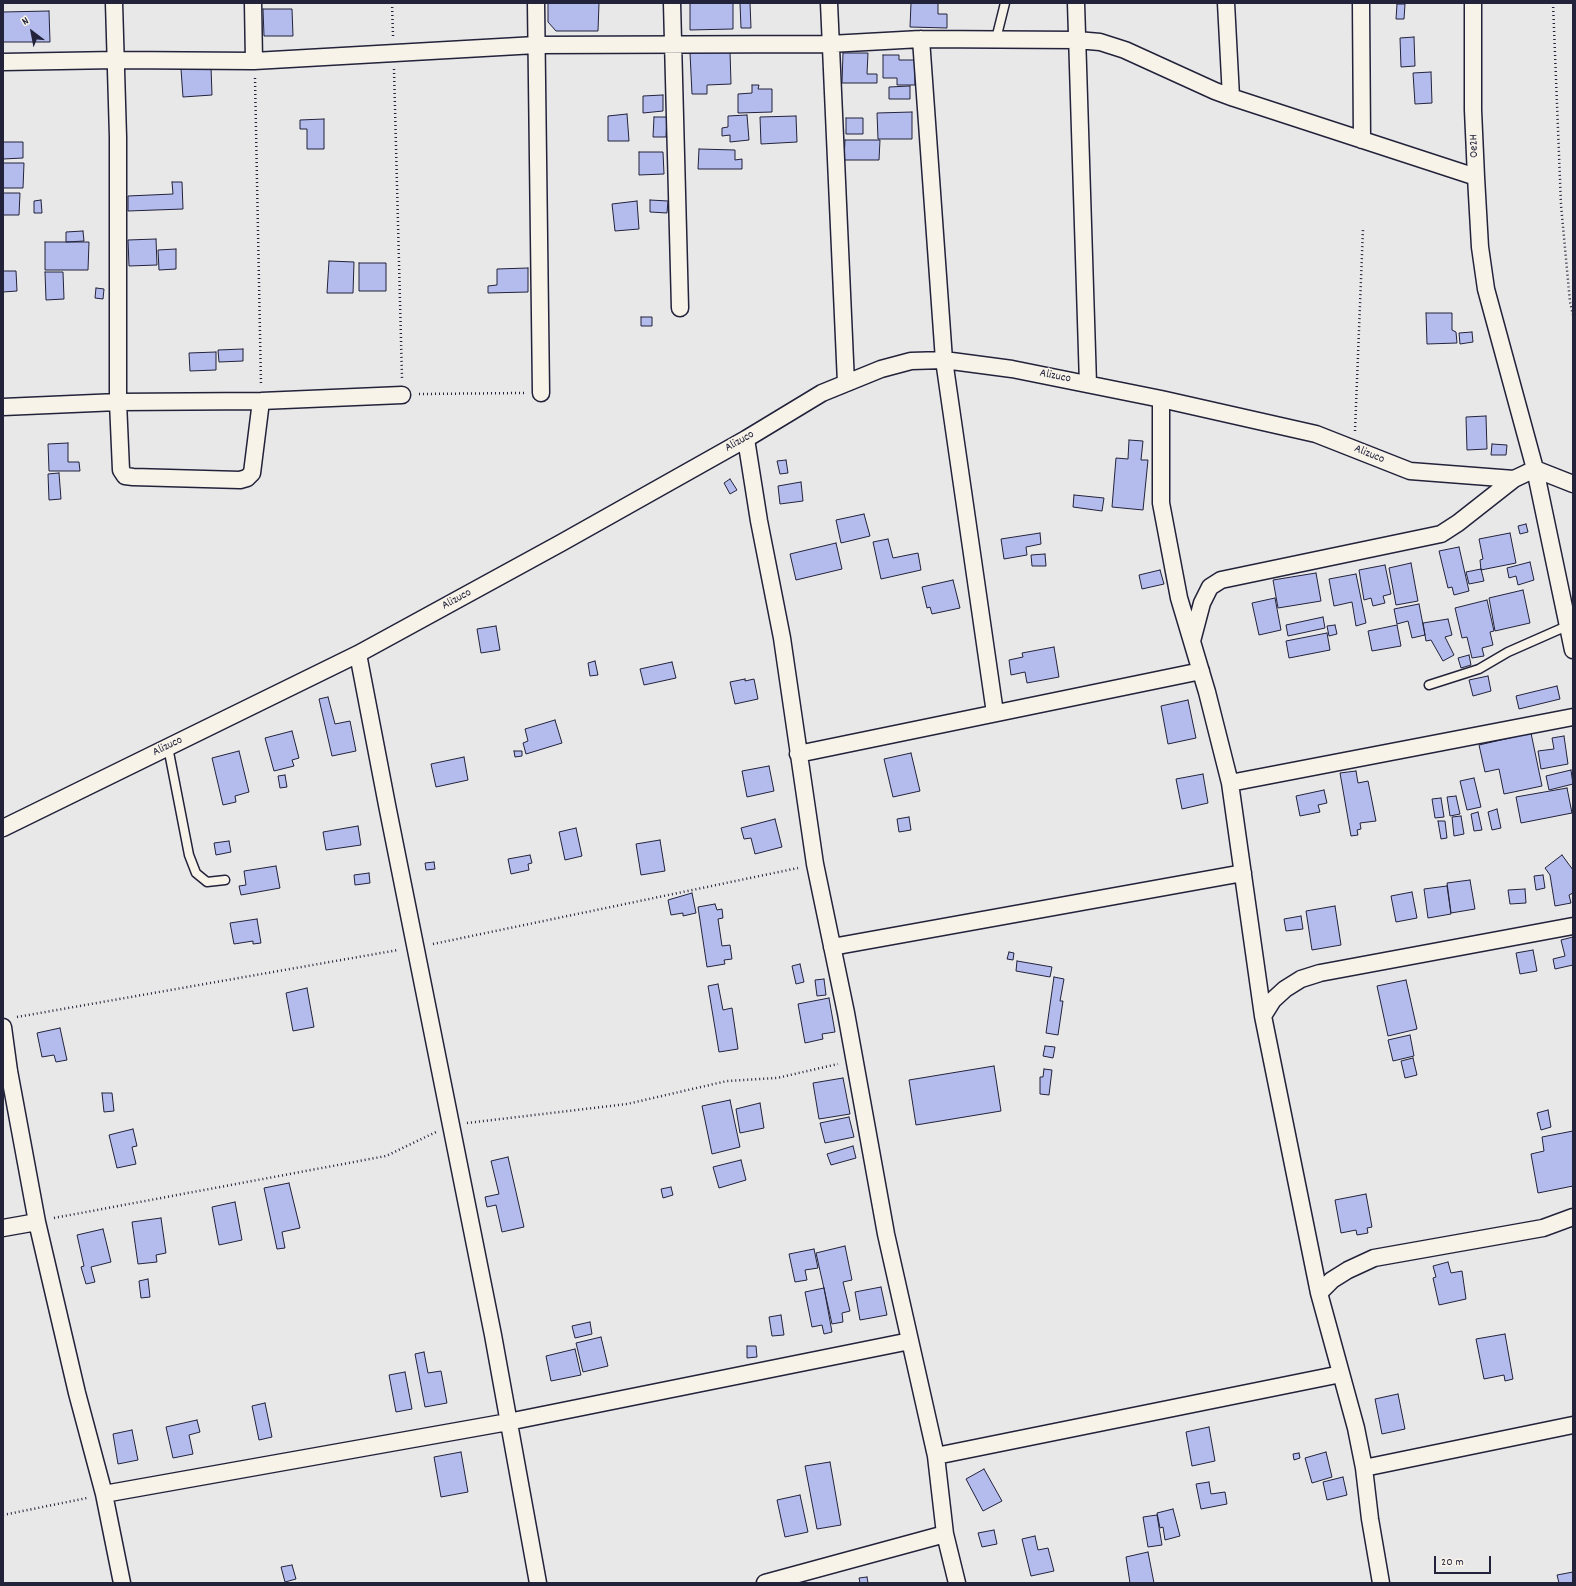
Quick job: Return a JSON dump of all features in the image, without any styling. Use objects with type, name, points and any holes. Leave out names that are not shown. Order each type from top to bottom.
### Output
[{"type":"street","points":[[114,3],[118,137],[118,402],[121,470],[125,476],[240,480],[247,478],[252,473],[261,401]]},
{"type":"street","points":[[253,3],[254,61]]},
{"type":"street","points":[[536,3],[541,393]]},
{"type":"street","points":[[672,3],[680,308]]},
{"type":"street","points":[[829,3],[846,383]]},
{"type":"street","points":[[1076,3],[1088,384]]},
{"type":"street","points":[[1226,3],[1230,97]]},
{"type":"street","points":[[1361,3],[1362,140]]},
{"type":"street","name":"Oe2H","points":[[1473,3],[1473,110],[1476,177],[1480,247],[1486,289],[1535,469],[1573,650]]},
{"type":"street","points":[[3,62],[116,60],[254,61],[536,45],[830,44],[921,39],[1077,40],[1100,42],[1125,50],[1230,97],[1476,177]]},
{"type":"street","points":[[921,39],[944,360],[995,714]]},
{"type":"street","name":"Alizuco","points":[[3,828],[358,654],[561,543],[746,439],[822,393],[881,369],[911,361],[944,360],[1012,369],[1161,399],[1316,434],[1410,472],[1514,479],[1535,469]]},
{"type":"street","points":[[3,407],[118,402],[261,401],[402,395]]},
{"type":"street","points":[[1161,399],[1161,503],[1179,598],[1201,671],[1230,783],[1263,1016],[1319,1293],[1356,1428],[1364,1468],[1370,1519],[1381,1583]]},
{"type":"street","points":[[746,439],[759,521],[782,638],[815,864],[846,1014],[886,1234],[936,1456],[945,1534],[957,1583]]},
{"type":"street","points":[[1535,469],[1573,484]]},
{"type":"street","points":[[1192,640],[1202,602],[1210,587],[1221,580],[1441,534],[1458,523],[1514,479]]},
{"type":"street","points":[[358,654],[386,805],[493,1335],[538,1583]]},
{"type":"street","points":[[798,754],[1201,671]]},
{"type":"street","points":[[1230,783],[1573,717]]},
{"type":"street","points":[[832,947],[1243,873]]},
{"type":"street","points":[[1263,1016],[1273,1000],[1285,989],[1301,979],[1320,973],[1573,926]]},
{"type":"street","points":[[3,1028],[9,1071],[37,1222],[77,1393],[104,1494],[122,1583]]},
{"type":"street","points":[[1319,1293],[1332,1280],[1348,1270],[1374,1258],[1543,1228],[1573,1217]]},
{"type":"street","points":[[3,1228],[37,1222]]},
{"type":"street","points":[[104,1494],[508,1422],[910,1341]]},
{"type":"street","points":[[936,1456],[1341,1374]]},
{"type":"street","points":[[1364,1468],[1573,1425]]},
{"type":"street","points":[[766,1583],[945,1534]]},
{"type":"lane","points":[[996,39],[1004,3]]},
{"type":"lane","points":[[1429,685],[1478,669],[1508,652],[1567,626]]},
{"type":"lane","points":[[168,747],[189,855],[196,874],[207,882],[225,880]]},
{"type":"path","points":[[392,3],[402,395],[541,393]]},
{"type":"path","points":[[1554,3],[1560,204],[1570,302],[1573,315]]},
{"type":"path","points":[[254,61],[261,401]]},
{"type":"path","points":[[1355,450],[1363,230]]},
{"type":"path","points":[[3,1515],[104,1494]]},
{"type":"building","points":[[548,3],[599,3],[598,31],[556,31],[548,22]]},
{"type":"building","points":[[690,3],[733,3],[733,29],[690,30]]},
{"type":"building","points":[[740,3],[750,3],[751,28],[741,28]]},
{"type":"building","points":[[911,3],[938,3],[938,14],[947,14],[947,28],[910,27]]},
{"type":"building","points":[[1397,4],[1405,4],[1404,19],[1396,19]]},
{"type":"building","points":[[263,9],[292,9],[293,36],[264,36]]},
{"type":"building","points":[[49,11],[50,42],[3,42],[3,12]]},
{"type":"building","points":[[1414,37],[1415,66],[1401,67],[1400,38]]},
{"type":"building","points":[[730,51],[731,84],[707,85],[707,94],[692,94],[690,53]]},
{"type":"building","points":[[843,53],[868,53],[867,74],[877,74],[877,83],[842,83]]},
{"type":"building","points":[[883,55],[899,55],[899,60],[915,60],[915,85],[897,85],[897,78],[883,78]]},
{"type":"building","points":[[211,67],[212,95],[183,97],[181,69]]},
{"type":"building","points":[[1431,72],[1432,103],[1415,104],[1413,73]]},
{"type":"building","points":[[752,85],[759,85],[758,89],[772,89],[772,112],[738,113],[738,94],[752,93]]},
{"type":"building","points":[[910,86],[910,99],[889,99],[889,87]]},
{"type":"building","points":[[663,95],[663,111],[643,113],[643,96]]},
{"type":"building","points":[[912,112],[912,139],[878,139],[877,113]]},
{"type":"building","points":[[627,114],[629,141],[608,141],[608,116]]},
{"type":"building","points":[[747,115],[749,140],[730,142],[730,135],[722,136],[722,128],[728,127],[728,116]]},
{"type":"building","points":[[796,116],[797,142],[761,144],[760,117]]},
{"type":"building","points":[[654,117],[667,117],[666,137],[653,137]]},
{"type":"building","points":[[846,118],[863,118],[863,134],[846,134]]},
{"type":"building","points":[[324,119],[324,149],[307,149],[307,129],[300,129],[300,120]]},
{"type":"building","points":[[845,140],[880,140],[879,160],[844,160]]},
{"type":"building","points":[[3,142],[23,142],[23,158],[3,159]]},
{"type":"building","points":[[699,149],[735,150],[735,160],[742,159],[742,169],[698,169]]},
{"type":"building","points":[[639,152],[663,152],[664,174],[639,175]]},
{"type":"building","points":[[3,163],[24,163],[23,188],[3,188]]},
{"type":"building","points":[[172,182],[182,182],[183,209],[128,211],[128,196],[173,194]]},
{"type":"building","points":[[3,193],[20,193],[19,215],[3,215]]},
{"type":"building","points":[[41,200],[42,213],[34,213],[34,201]]},
{"type":"building","points":[[650,200],[668,201],[667,213],[650,212]]},
{"type":"building","points":[[637,201],[639,229],[615,231],[612,204]]},
{"type":"building","points":[[83,231],[84,241],[66,242],[66,232]]},
{"type":"building","points":[[156,239],[157,265],[129,266],[128,240]]},
{"type":"building","points":[[45,242],[89,242],[88,270],[45,270]]},
{"type":"building","points":[[176,249],[176,269],[159,270],[158,250]]},
{"type":"building","points":[[329,261],[354,262],[353,293],[327,293]]},
{"type":"building","points":[[359,263],[386,263],[386,291],[359,291]]},
{"type":"building","points":[[528,268],[528,292],[488,293],[488,286],[497,285],[497,269]]},
{"type":"building","points":[[3,271],[16,271],[17,291],[3,292]]},
{"type":"building","points":[[45,272],[63,272],[64,299],[46,300]]},
{"type":"building","points":[[96,288],[104,289],[103,299],[95,298]]},
{"type":"building","points":[[1426,313],[1452,313],[1452,330],[1456,332],[1457,343],[1427,344]]},
{"type":"building","points":[[641,317],[652,317],[652,326],[641,326]]},
{"type":"building","points":[[1472,332],[1473,342],[1460,344],[1459,333]]},
{"type":"building","points":[[243,349],[243,361],[219,362],[218,350]]},
{"type":"building","points":[[216,352],[216,370],[190,371],[189,353]]},
{"type":"building","points":[[1486,416],[1487,449],[1467,450],[1466,417]]},
{"type":"building","points":[[1129,440],[1143,441],[1141,460],[1148,460],[1143,510],[1112,507],[1116,458],[1128,459]]},
{"type":"building","points":[[68,443],[68,462],[79,462],[80,471],[49,471],[48,444]]},
{"type":"building","points":[[1492,444],[1507,445],[1506,455],[1491,455]]},
{"type":"building","points":[[786,460],[788,473],[780,474],[777,461]]},
{"type":"building","points":[[59,473],[61,499],[49,500],[48,474]]},
{"type":"building","points":[[730,479],[737,490],[730,494],[724,483]]},
{"type":"building","points":[[801,482],[803,501],[780,504],[778,486]]},
{"type":"building","points":[[1074,495],[1104,498],[1102,511],[1073,507]]},
{"type":"building","points":[[864,514],[870,536],[841,543],[836,520]]},
{"type":"building","points":[[1526,524],[1528,532],[1520,534],[1518,526]]},
{"type":"building","points":[[1040,533],[1041,544],[1026,547],[1027,555],[1004,559],[1001,539]]},
{"type":"building","points":[[1510,533],[1516,563],[1481,570],[1480,560],[1483,559],[1479,539]]},
{"type":"building","points":[[888,539],[893,558],[918,553],[921,570],[881,579],[873,542]]},
{"type":"building","points":[[836,543],[842,569],[796,580],[790,554]]},
{"type":"building","points":[[1459,547],[1469,591],[1454,595],[1452,587],[1448,588],[1439,551]]},
{"type":"building","points":[[1045,554],[1046,566],[1032,566],[1031,555]]},
{"type":"building","points":[[1530,562],[1534,580],[1518,585],[1516,576],[1509,578],[1507,568]]},
{"type":"building","points":[[1411,563],[1418,601],[1396,605],[1389,568]]},
{"type":"building","points":[[1385,565],[1391,594],[1383,596],[1385,603],[1373,606],[1371,598],[1364,600],[1359,570]]},
{"type":"building","points":[[1481,569],[1484,581],[1469,584],[1466,572]]},
{"type":"building","points":[[1160,570],[1164,584],[1142,589],[1139,575]]},
{"type":"building","points":[[1316,573],[1321,601],[1278,608],[1273,580]]},
{"type":"building","points":[[1356,574],[1366,623],[1356,626],[1352,602],[1334,606],[1329,579]]},
{"type":"building","points":[[953,580],[960,608],[932,614],[930,607],[927,608],[922,587]]},
{"type":"building","points":[[1523,590],[1530,623],[1495,631],[1489,598]]},
{"type":"building","points":[[1275,598],[1281,630],[1259,635],[1252,603]]},
{"type":"building","points":[[1487,600],[1494,631],[1490,632],[1493,645],[1482,648],[1484,656],[1472,658],[1467,637],[1462,638],[1455,608]]},
{"type":"building","points":[[1419,604],[1425,635],[1412,638],[1408,621],[1397,624],[1394,609]]},
{"type":"building","points":[[1323,617],[1325,628],[1288,636],[1286,625]]},
{"type":"building","points":[[1448,619],[1452,635],[1445,637],[1454,655],[1443,661],[1431,640],[1426,641],[1423,623]]},
{"type":"building","points":[[1335,625],[1337,634],[1329,636],[1327,626]]},
{"type":"building","points":[[1397,625],[1401,646],[1372,651],[1368,631]]},
{"type":"building","points":[[496,626],[500,650],[481,653],[477,629]]},
{"type":"building","points":[[1327,633],[1330,650],[1289,658],[1286,641]]},
{"type":"building","points":[[1054,647],[1059,677],[1027,683],[1025,672],[1011,675],[1009,660],[1023,657],[1022,653]]},
{"type":"building","points":[[1469,655],[1471,665],[1461,668],[1458,658]]},
{"type":"building","points":[[595,661],[598,675],[590,676],[588,663]]},
{"type":"building","points":[[672,662],[676,678],[644,685],[640,669]]},
{"type":"building","points":[[1488,676],[1491,691],[1473,696],[1469,680]]},
{"type":"building","points":[[745,679],[745,681],[754,679],[758,699],[735,704],[730,682]]},
{"type":"building","points":[[1557,686],[1560,699],[1519,709],[1516,696]]},
{"type":"building","points":[[328,697],[335,724],[350,721],[356,751],[332,756],[319,699]]},
{"type":"building","points":[[1188,700],[1196,738],[1168,744],[1161,706]]},
{"type":"building","points":[[555,720],[562,743],[526,754],[523,743],[528,741],[525,729]]},
{"type":"building","points":[[292,731],[299,758],[292,760],[294,766],[274,771],[265,738]]},
{"type":"building","points":[[1531,733],[1542,786],[1504,794],[1499,769],[1485,772],[1479,745]]},
{"type":"building","points":[[1564,736],[1568,764],[1541,769],[1538,751],[1554,749],[1552,738]]},
{"type":"building","points":[[239,751],[249,792],[235,796],[236,802],[223,805],[212,758]]},
{"type":"building","points":[[514,751],[522,751],[522,756],[515,757]]},
{"type":"building","points":[[911,753],[920,791],[893,797],[884,759]]},
{"type":"building","points":[[464,757],[468,780],[436,787],[431,764]]},
{"type":"building","points":[[769,766],[774,791],[747,797],[742,771]]},
{"type":"building","points":[[1571,770],[1573,784],[1549,790],[1546,776]]},
{"type":"building","points":[[1356,771],[1358,783],[1368,781],[1376,821],[1360,823],[1361,829],[1357,830],[1358,835],[1351,836],[1340,773]]},
{"type":"building","points":[[1203,774],[1208,803],[1182,809],[1176,779]]},
{"type":"building","points":[[285,775],[287,787],[280,788],[278,776]]},
{"type":"building","points":[[1474,778],[1481,807],[1467,810],[1460,781]]},
{"type":"building","points":[[1567,788],[1572,813],[1521,823],[1516,797]]},
{"type":"building","points":[[1324,790],[1327,803],[1318,805],[1320,812],[1300,816],[1296,796]]},
{"type":"building","points":[[1456,796],[1460,814],[1450,816],[1447,797]]},
{"type":"building","points":[[1441,798],[1444,817],[1435,818],[1432,799]]},
{"type":"building","points":[[1497,809],[1501,828],[1492,830],[1488,812]]},
{"type":"building","points":[[1478,812],[1482,830],[1474,831],[1471,814]]},
{"type":"building","points":[[1461,816],[1464,834],[1454,836],[1452,817]]},
{"type":"building","points":[[909,817],[911,830],[899,832],[897,819]]},
{"type":"building","points":[[775,819],[782,847],[755,854],[751,838],[744,839],[741,828]]},
{"type":"building","points":[[1438,821],[1445,821],[1447,838],[1441,839]]},
{"type":"building","points":[[358,826],[361,845],[326,850],[323,832]]},
{"type":"building","points":[[576,828],[582,856],[565,860],[559,832]]},
{"type":"building","points":[[660,840],[665,871],[641,875],[636,844]]},
{"type":"building","points":[[229,841],[231,852],[216,855],[214,843]]},
{"type":"building","points":[[530,855],[532,863],[528,864],[529,870],[511,874],[508,859]]},
{"type":"building","points":[[1562,855],[1573,870],[1573,893],[1569,895],[1571,903],[1555,906],[1550,875],[1545,868]]},
{"type":"building","points":[[434,862],[435,869],[426,870],[425,863]]},
{"type":"building","points":[[276,866],[280,888],[241,895],[239,886],[246,885],[244,871]]},
{"type":"building","points":[[369,873],[370,883],[355,885],[354,875]]},
{"type":"building","points":[[1543,875],[1545,888],[1536,890],[1534,876]]},
{"type":"building","points":[[1470,880],[1475,909],[1451,913],[1447,883]]},
{"type":"building","points":[[1447,886],[1451,914],[1428,918],[1424,889]]},
{"type":"building","points":[[1525,889],[1526,903],[1510,904],[1508,890]]},
{"type":"building","points":[[1412,892],[1417,918],[1396,922],[1391,896]]},
{"type":"building","points":[[692,893],[696,913],[683,916],[683,913],[671,915],[668,900]]},
{"type":"building","points":[[715,904],[717,910],[722,909],[723,918],[718,919],[722,946],[730,945],[732,959],[724,960],[725,964],[707,967],[698,907]]},
{"type":"building","points":[[1335,906],[1341,945],[1312,950],[1306,911]]},
{"type":"building","points":[[1301,916],[1303,929],[1286,931],[1284,919]]},
{"type":"building","points":[[257,919],[261,943],[253,944],[253,941],[234,944],[230,923]]},
{"type":"building","points":[[1573,937],[1573,965],[1555,969],[1553,959],[1565,956],[1561,940]]},
{"type":"building","points":[[1533,950],[1537,971],[1520,974],[1516,953]]},
{"type":"building","points":[[1009,952],[1014,953],[1013,960],[1007,959]]},
{"type":"building","points":[[1017,961],[1052,967],[1050,977],[1016,971]]},
{"type":"building","points":[[800,964],[804,982],[796,984],[792,966]]},
{"type":"building","points":[[1054,977],[1064,979],[1060,1001],[1063,1001],[1058,1035],[1046,1033]]},
{"type":"building","points":[[824,979],[826,995],[817,996],[815,980]]},
{"type":"building","points":[[1406,980],[1417,1029],[1388,1036],[1377,986]]},
{"type":"building","points":[[718,984],[723,1010],[732,1008],[738,1049],[719,1052],[708,986]]},
{"type":"building","points":[[307,988],[314,1027],[293,1031],[286,993]]},
{"type":"building","points":[[829,998],[835,1032],[822,1034],[823,1039],[805,1043],[798,1004]]},
{"type":"building","points":[[60,1028],[67,1060],[56,1062],[54,1055],[42,1057],[37,1033]]},
{"type":"building","points":[[1410,1035],[1414,1056],[1393,1061],[1388,1040]]},
{"type":"building","points":[[1045,1046],[1055,1047],[1053,1058],[1043,1056]]},
{"type":"building","points":[[1413,1058],[1417,1075],[1405,1078],[1401,1061]]},
{"type":"building","points":[[994,1066],[1001,1111],[916,1125],[909,1080]]},
{"type":"building","points":[[1044,1069],[1052,1070],[1049,1095],[1040,1094],[1040,1077],[1043,1077]]},
{"type":"building","points":[[843,1078],[850,1114],[819,1119],[813,1083]]},
{"type":"building","points":[[102,1093],[112,1093],[114,1111],[104,1112]]},
{"type":"building","points":[[730,1100],[740,1147],[712,1154],[702,1106]]},
{"type":"building","points":[[760,1103],[764,1128],[740,1133],[736,1109]]},
{"type":"building","points":[[1548,1110],[1551,1127],[1541,1130],[1537,1113]]},
{"type":"building","points":[[849,1117],[854,1137],[825,1143],[820,1123]]},
{"type":"building","points":[[133,1129],[137,1146],[132,1147],[136,1164],[117,1168],[109,1135]]},
{"type":"building","points":[[1573,1131],[1573,1186],[1538,1193],[1531,1154],[1544,1151],[1542,1137]]},
{"type":"building","points":[[853,1146],[856,1158],[831,1165],[827,1154]]},
{"type":"building","points":[[508,1157],[524,1227],[502,1232],[496,1205],[487,1207],[485,1197],[499,1194],[491,1161]]},
{"type":"building","points":[[741,1160],[746,1180],[719,1188],[713,1167]]},
{"type":"building","points":[[289,1183],[300,1228],[282,1232],[285,1248],[277,1249],[264,1188]]},
{"type":"building","points":[[671,1187],[673,1195],[663,1198],[661,1189]]},
{"type":"building","points":[[1366,1194],[1372,1227],[1367,1228],[1368,1233],[1357,1235],[1356,1230],[1341,1233],[1335,1200]]},
{"type":"building","points":[[235,1202],[242,1240],[219,1245],[212,1207]]},
{"type":"building","points":[[161,1218],[166,1253],[156,1255],[157,1262],[138,1264],[132,1222]]},
{"type":"building","points":[[103,1229],[111,1262],[91,1267],[95,1282],[86,1284],[81,1267],[84,1266],[77,1235]]},
{"type":"building","points":[[845,1246],[852,1280],[843,1282],[850,1311],[842,1313],[843,1322],[832,1324],[816,1253]]},
{"type":"building","points":[[814,1249],[818,1268],[805,1270],[807,1280],[795,1282],[789,1254]]},
{"type":"building","points":[[1448,1262],[1451,1273],[1462,1271],[1466,1299],[1439,1305],[1433,1278],[1436,1277],[1433,1266]]},
{"type":"building","points":[[148,1279],[150,1297],[141,1298],[139,1281]]},
{"type":"building","points":[[881,1287],[887,1315],[860,1320],[855,1292]]},
{"type":"building","points":[[824,1288],[832,1332],[824,1334],[822,1325],[812,1327],[805,1292]]},
{"type":"building","points":[[781,1315],[784,1335],[772,1336],[769,1317]]},
{"type":"building","points":[[590,1322],[592,1334],[575,1338],[572,1326]]},
{"type":"building","points":[[1505,1334],[1513,1379],[1505,1381],[1504,1375],[1484,1379],[1476,1339]]},
{"type":"building","points":[[601,1337],[608,1366],[583,1372],[576,1343]]},
{"type":"building","points":[[747,1346],[756,1346],[757,1357],[747,1358]]},
{"type":"building","points":[[575,1349],[581,1375],[551,1381],[546,1356]]},
{"type":"building","points":[[424,1352],[428,1373],[441,1371],[447,1403],[425,1407],[415,1354]]},
{"type":"building","points":[[405,1372],[412,1409],[396,1412],[389,1375]]},
{"type":"building","points":[[1398,1394],[1405,1429],[1382,1434],[1375,1399]]},
{"type":"building","points":[[265,1403],[272,1437],[259,1440],[252,1406]]},
{"type":"building","points":[[197,1420],[200,1432],[189,1435],[193,1454],[173,1458],[166,1427]]},
{"type":"building","points":[[1209,1427],[1215,1461],[1192,1466],[1186,1432]]},
{"type":"building","points":[[132,1430],[138,1460],[118,1464],[113,1434]]},
{"type":"building","points":[[461,1452],[468,1492],[441,1497],[434,1457]]},
{"type":"building","points":[[1326,1452],[1332,1477],[1312,1483],[1305,1458]]},
{"type":"building","points":[[1299,1453],[1300,1458],[1294,1460],[1293,1454]]},
{"type":"building","points":[[830,1462],[841,1525],[817,1529],[805,1466]]},
{"type":"building","points":[[984,1469],[1002,1501],[983,1511],[966,1479]]},
{"type":"building","points":[[1343,1477],[1347,1495],[1327,1500],[1323,1482]]},
{"type":"building","points":[[1209,1482],[1211,1494],[1225,1492],[1227,1504],[1201,1509],[1196,1484]]},
{"type":"building","points":[[800,1495],[808,1532],[785,1537],[777,1500]]},
{"type":"building","points":[[1173,1509],[1180,1536],[1165,1540],[1163,1527],[1160,1528],[1157,1513]]},
{"type":"building","points":[[1157,1515],[1162,1545],[1148,1547],[1143,1517]]},
{"type":"building","points":[[994,1530],[997,1544],[982,1547],[978,1533]]},
{"type":"building","points":[[1035,1536],[1038,1550],[1048,1548],[1054,1571],[1031,1576],[1022,1539]]},
{"type":"building","points":[[1148,1552],[1154,1583],[1130,1583],[1126,1557]]},
{"type":"building","points":[[292,1565],[296,1579],[285,1582],[281,1567]]},
{"type":"building","points":[[1573,1572],[1573,1583],[1559,1583],[1557,1575]]},
{"type":"building","points":[[867,1577],[868,1583],[860,1583],[859,1578]]}]
